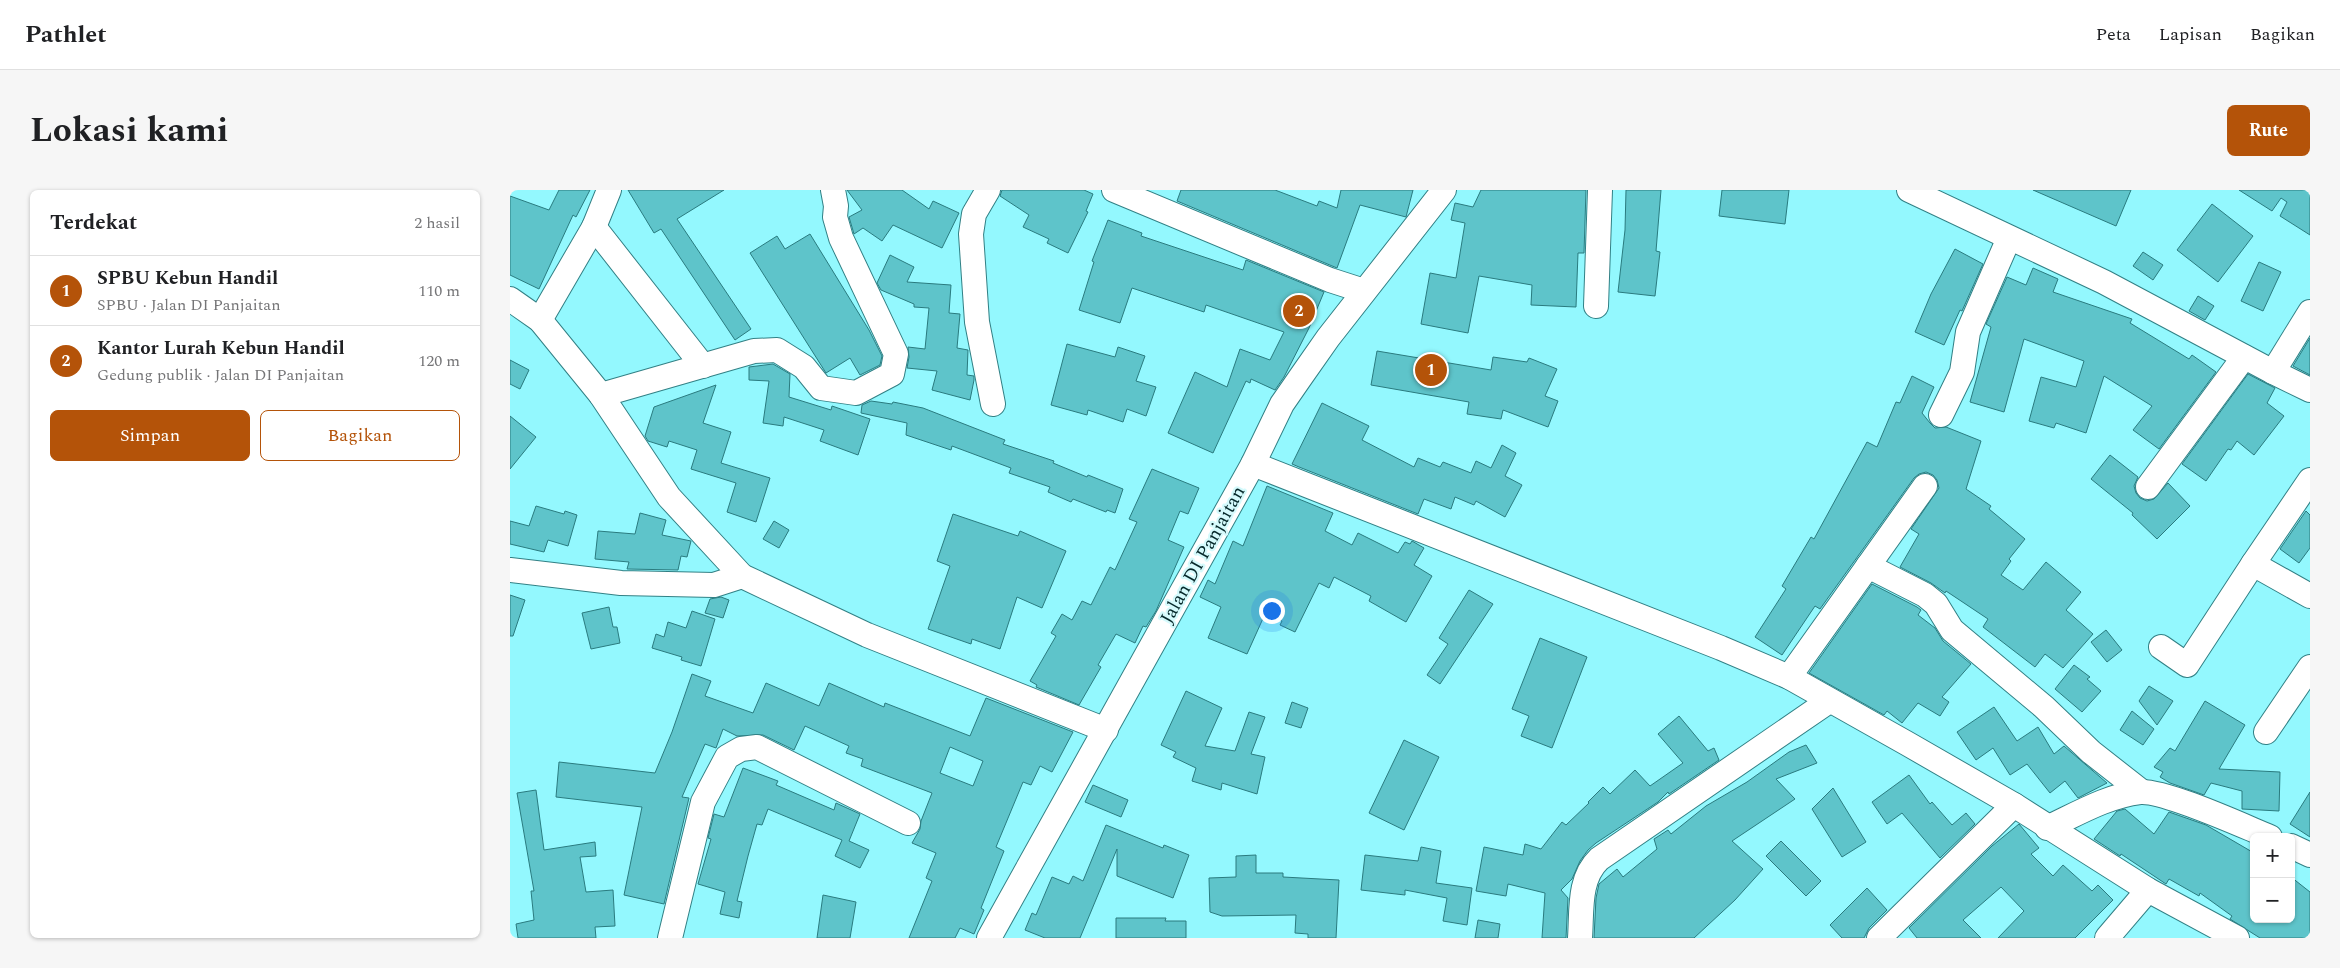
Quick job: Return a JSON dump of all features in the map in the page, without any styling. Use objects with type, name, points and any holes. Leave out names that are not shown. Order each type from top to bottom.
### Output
[{"type":"street","points":[[540,320],[594,227],[609,190]]},
{"type":"street","points":[[601,395],[754,351],[776,350],[804,366],[821,388],[856,393],[892,374],[896,354],[840,238],[835,217],[836,206],[833,190]]},
{"type":"street","points":[[988,190],[974,214],[971,234],[977,322],[993,404]]},
{"type":"street","points":[[1114,190],[1330,280],[1364,291]]},
{"type":"street","name":"Jalan DI Panjaitan","points":[[989,938],[1252,464],[1282,404],[1328,338],[1444,190]]},
{"type":"street","points":[[1596,306],[1600,190]]},
{"type":"street","points":[[1909,190],[2104,282],[2310,390]]},
{"type":"street","points":[[594,227],[703,366]]},
{"type":"street","points":[[1941,415],[1962,372],[1968,332],[2009,238]]},
{"type":"street","points":[[510,299],[540,320],[601,395],[669,496],[742,576],[867,635],[1106,730]]},
{"type":"street","points":[[2273,372],[2310,312]]},
{"type":"street","points":[[2148,487],[2244,357]]},
{"type":"street","points":[[1252,464],[1721,648],[1789,677],[2014,805],[2047,828],[2148,890],[2237,938]]},
{"type":"street","points":[[2161,647],[2187,665],[2310,480]]},
{"type":"street","points":[[1789,677],[1925,486]]},
{"type":"street","points":[[2253,564],[2310,596]]},
{"type":"street","points":[[1868,566],[1925,595],[1936,604],[1952,630],[2044,707],[2091,752],[2142,792]]},
{"type":"street","points":[[510,570],[621,583],[714,586],[742,576]]},
{"type":"street","points":[[2266,732],[2310,667]]},
{"type":"street","points":[[1580,938],[1584,882],[1590,868],[1599,859],[1829,701]]},
{"type":"street","points":[[670,938],[703,802],[727,757],[741,749],[757,746],[908,823]]},
{"type":"street","points":[[2047,828],[2109,799],[2142,792],[2170,798],[2260,833]]},
{"type":"street","points":[[1879,938],[2014,805]]},
{"type":"street","points":[[2295,848],[2310,855]]},
{"type":"street","points":[[2107,938],[2148,890]]},
{"type":"building","points":[[559,190],[590,190],[576,217],[573,215],[539,289],[510,275],[510,196],[549,210]]},
{"type":"building","points":[[628,190],[724,190],[677,219],[751,329],[735,340],[661,229],[654,233]]},
{"type":"building","points":[[847,190],[902,190],[929,209],[933,201],[959,213],[942,248],[893,225],[882,241],[863,228],[854,234],[849,217],[862,210]]},
{"type":"building","points":[[1002,190],[1084,190],[1093,194],[1086,211],[1088,212],[1068,253],[1047,243],[1049,239],[1023,227],[1029,215],[1000,196]]},
{"type":"building","points":[[1181,190],[1275,190],[1317,206],[1319,201],[1337,208],[1341,190],[1413,190],[1406,217],[1360,205],[1337,268],[1177,201]]},
{"type":"building","points":[[1481,190],[1586,190],[1584,253],[1578,253],[1576,307],[1531,305],[1532,285],[1479,276],[1468,333],[1421,324],[1430,273],[1456,278],[1465,223],[1451,220],[1455,203],[1473,207]]},
{"type":"building","points":[[1626,190],[1661,190],[1656,251],[1660,252],[1655,296],[1618,292],[1625,230]]},
{"type":"building","points":[[1722,190],[1789,190],[1785,224],[1719,216]]},
{"type":"building","points":[[2033,190],[2131,190],[2116,226]]},
{"type":"building","points":[[2239,190],[2310,190],[2310,235],[2280,216],[2287,202],[2281,198],[2272,211]]},
{"type":"building","points":[[2212,204],[2253,236],[2218,282],[2177,250]]},
{"type":"building","points":[[1108,220],[1142,233],[1141,236],[1243,270],[1246,260],[1324,292],[1309,328],[1284,377],[1275,390],[1251,379],[1250,383],[1246,381],[1213,453],[1168,433],[1195,372],[1227,387],[1240,349],[1270,360],[1284,332],[1206,305],[1204,312],[1132,288],[1120,323],[1079,310],[1094,262],[1092,261]]},
{"type":"building","points":[[810,234],[869,330],[882,356],[880,365],[860,375],[850,358],[826,373],[750,253],[777,236],[785,249]]},
{"type":"building","points":[[1955,249],[1983,264],[1944,345],[1915,332],[1931,294]]},
{"type":"building","points":[[2143,252],[2163,265],[2153,280],[2133,266]]},
{"type":"building","points":[[890,255],[914,267],[907,282],[951,285],[949,313],[960,314],[957,348],[968,350],[967,375],[974,376],[970,400],[932,390],[937,371],[907,368],[908,347],[925,349],[929,308],[914,307],[914,304],[881,290],[877,283]]},
{"type":"building","points":[[2259,262],[2281,272],[2263,311],[2241,301]]},
{"type":"building","points":[[2033,268],[2058,279],[2053,292],[2132,319],[2130,323],[2189,359],[2192,355],[2216,372],[2159,449],[2133,430],[2152,406],[2104,376],[2086,433],[2056,423],[2054,428],[2029,421],[2041,377],[2076,387],[2084,361],[2024,339],[2004,412],[1970,402],[1991,327],[1986,324],[2007,277],[2026,285]]},
{"type":"building","points":[[2198,296],[2214,306],[2205,320],[2189,311]]},
{"type":"building","points":[[2310,338],[2310,375],[2293,366]]},
{"type":"building","points":[[1067,344],[1115,357],[1118,347],[1145,356],[1136,381],[1156,387],[1146,416],[1127,409],[1123,422],[1088,410],[1087,415],[1051,405]]},
{"type":"building","points":[[1377,351],[1491,370],[1493,357],[1527,362],[1529,358],[1557,369],[1545,396],[1558,401],[1548,427],[1503,410],[1501,419],[1467,414],[1469,402],[1371,385]]},
{"type":"building","points":[[510,360],[529,370],[520,389],[510,384]]},
{"type":"building","points":[[773,364],[790,374],[789,397],[831,410],[832,406],[870,419],[858,455],[820,441],[824,430],[784,417],[783,426],[763,423],[769,381],[749,380],[749,367]]},
{"type":"building","points":[[2248,374],[2275,388],[2267,403],[2284,416],[2254,455],[2237,441],[2231,450],[2228,449],[2206,481],[2182,464]]},
{"type":"building","points":[[1912,376],[1934,387],[1922,413],[1935,428],[1946,427],[1981,441],[1966,489],[1991,506],[1989,509],[2025,539],[2009,559],[2011,561],[2001,575],[2023,590],[2046,562],[2081,592],[2066,610],[2093,634],[2063,668],[2045,654],[2035,667],[1983,627],[1988,619],[1946,591],[1945,593],[1931,583],[1900,567],[1919,534],[1911,529],[1939,488],[1937,480],[1933,475],[1926,472],[1914,478],[1820,609],[1815,606],[1782,655],[1755,637],[1786,589],[1782,586],[1811,537],[1814,539],[1867,442],[1877,447],[1896,402],[1900,403]]},
{"type":"building","points":[[716,385],[703,423],[731,432],[721,463],[770,478],[756,522],[727,512],[736,483],[691,469],[697,450],[669,441],[667,447],[648,441],[645,436],[654,407]]},
{"type":"building","points":[[871,401],[892,404],[893,402],[923,408],[1005,440],[1003,444],[1054,461],[1053,463],[1087,477],[1088,475],[1123,489],[1115,513],[1107,510],[1106,512],[1073,499],[1071,502],[1048,492],[1050,487],[1009,473],[1011,468],[952,446],[951,450],[906,435],[907,423],[861,413],[862,405]]},
{"type":"building","points":[[1322,403],[1369,426],[1362,440],[1414,467],[1418,458],[1440,467],[1443,462],[1471,473],[1476,461],[1491,468],[1502,445],[1516,453],[1505,476],[1522,485],[1505,517],[1476,501],[1474,505],[1455,497],[1451,509],[1424,499],[1418,514],[1292,464]]},
{"type":"building","points":[[510,416],[536,437],[510,469]]},
{"type":"building","points":[[2110,455],[2138,477],[2134,486],[2140,498],[2147,501],[2154,499],[2168,483],[2190,506],[2157,539],[2132,515],[2133,513],[2091,479]]},
{"type":"building","points":[[1152,469],[1199,488],[1188,514],[1180,511],[1168,540],[1184,547],[1156,611],[1146,627],[1143,626],[1135,643],[1116,634],[1098,665],[1101,667],[1079,705],[1036,687],[1037,685],[1030,681],[1056,636],[1051,633],[1062,614],[1072,620],[1082,601],[1091,605],[1110,567],[1115,570],[1137,522],[1129,519]]},
{"type":"building","points":[[1267,486],[1333,513],[1325,531],[1352,545],[1358,533],[1398,553],[1405,542],[1410,544],[1412,541],[1424,548],[1414,565],[1432,576],[1406,622],[1369,601],[1371,596],[1334,577],[1329,588],[1319,583],[1295,632],[1280,625],[1282,621],[1265,614],[1247,654],[1208,638],[1221,607],[1200,597],[1208,580],[1215,584],[1233,541],[1243,546]]},
{"type":"building","points":[[536,506],[564,514],[565,511],[577,515],[568,546],[548,540],[544,552],[510,544],[510,521],[529,526]]},
{"type":"building","points":[[2306,511],[2310,515],[2310,548],[2299,563],[2280,549]]},
{"type":"building","points":[[640,513],[666,520],[662,535],[691,541],[687,557],[681,556],[678,570],[627,569],[629,562],[595,559],[598,531],[635,534]]},
{"type":"building","points":[[953,514],[1018,536],[1020,531],[1066,551],[1042,608],[1017,597],[1000,649],[972,639],[971,644],[928,629],[950,566],[937,561]]},
{"type":"building","points":[[774,521],[789,530],[779,548],[763,539]]},
{"type":"building","points":[[1872,584],[1921,610],[1918,615],[1935,628],[1943,641],[1971,664],[1942,697],[1949,702],[1940,716],[1918,703],[1902,723],[1887,711],[1884,715],[1809,673]]},
{"type":"building","points":[[1469,590],[1493,604],[1440,684],[1427,675],[1448,644],[1439,638]]},
{"type":"building","points":[[510,595],[525,600],[513,636],[510,636]]},
{"type":"building","points":[[721,597],[729,600],[723,618],[705,613],[710,599]]},
{"type":"building","points":[[609,607],[613,627],[617,627],[620,643],[591,649],[582,613]]},
{"type":"building","points":[[692,611],[715,619],[701,666],[681,660],[682,657],[652,648],[656,634],[664,637],[668,622],[686,628]]},
{"type":"building","points":[[2106,630],[2122,650],[2107,662],[2091,642]]},
{"type":"building","points":[[1540,638],[1587,657],[1552,748],[1521,736],[1529,716],[1512,709]]},
{"type":"building","points":[[2074,665],[2090,677],[2087,679],[2101,691],[2082,712],[2055,689]]},
{"type":"building","points":[[692,674],[711,681],[705,696],[753,713],[766,683],[819,706],[829,683],[884,707],[885,703],[970,736],[986,698],[1073,732],[1052,772],[1040,766],[1031,785],[1023,782],[996,847],[1004,851],[981,908],[984,910],[974,934],[960,928],[955,938],[909,938],[932,881],[926,878],[936,853],[912,843],[920,829],[921,821],[932,793],[861,766],[863,759],[846,753],[849,746],[805,726],[794,750],[763,735],[737,736],[723,729],[716,748],[705,744],[682,797],[689,798],[664,904],[624,895],[642,807],[556,797],[559,762],[655,773],[672,732]],"holes":[[[950,747],[983,761],[973,786],[940,773]]]},
{"type":"building","points":[[2149,686],[2173,701],[2157,725],[2139,701]]},
{"type":"building","points":[[1186,691],[1222,708],[1205,746],[1235,751],[1249,712],[1265,717],[1251,754],[1265,757],[1257,794],[1222,783],[1221,790],[1192,781],[1196,768],[1173,757],[1176,752],[1161,745]]},
{"type":"building","points":[[2205,701],[2245,725],[2219,769],[2280,772],[2279,811],[2242,809],[2242,791],[2211,783],[2204,795],[2170,783],[2160,777],[2163,772],[2154,767],[2170,748],[2175,751]]},
{"type":"building","points":[[1292,702],[1308,708],[1301,728],[1285,723]]},
{"type":"building","points":[[1994,707],[2017,741],[2038,727],[2054,754],[2064,746],[2107,783],[2078,798],[2065,781],[2050,793],[2027,764],[2010,775],[1993,748],[1976,760],[1957,732]]},
{"type":"building","points":[[2132,711],[2154,729],[2143,745],[2120,730]]},
{"type":"building","points":[[1679,716],[1708,751],[1714,748],[1719,760],[1669,794],[1668,792],[1658,802],[1588,850],[1580,861],[1572,879],[1561,890],[1568,898],[1566,938],[1542,938],[1545,893],[1508,884],[1506,896],[1476,891],[1484,847],[1523,855],[1525,844],[1541,849],[1562,822],[1566,825],[1603,787],[1610,794],[1635,770],[1650,786],[1683,763],[1658,734]]},
{"type":"building","points":[[1404,740],[1439,757],[1404,830],[1369,813]]},
{"type":"building","points":[[1806,745],[1817,763],[1776,779],[1795,799],[1732,841],[1763,869],[1735,900],[1694,938],[1594,938],[1596,898],[1599,884],[1617,869],[1623,877],[1657,849],[1654,839],[1668,830],[1671,834],[1706,806],[1747,782],[1789,752]]},
{"type":"building","points":[[743,768],[778,781],[776,785],[834,810],[836,803],[860,814],[849,841],[869,850],[860,868],[835,856],[842,840],[768,809],[762,825],[757,824],[748,856],[737,901],[742,902],[739,918],[720,914],[725,892],[698,884],[711,839],[708,838],[714,814],[724,817]]},
{"type":"building","points":[[1909,775],[1930,804],[1932,802],[1952,825],[1966,813],[1975,824],[1940,858],[1902,813],[1887,824],[1872,802]]},
{"type":"building","points":[[1093,785],[1128,800],[1121,817],[1085,802]]},
{"type":"building","points":[[1833,788],[1866,842],[1842,857],[1812,809]]},
{"type":"building","points":[[536,790],[544,850],[595,842],[596,856],[580,857],[586,892],[613,890],[615,926],[595,927],[596,938],[518,938],[516,924],[534,920],[531,891],[534,891],[517,793]]},
{"type":"building","points":[[2310,792],[2310,837],[2290,824]]},
{"type":"building","points":[[2125,809],[2154,834],[2169,812],[2206,825],[2250,851],[2250,923],[2295,923],[2295,880],[2310,892],[2310,938],[2260,938],[2230,919],[2232,916],[2200,893],[2199,896],[2169,879],[2166,884],[2121,854],[2120,856],[2094,839],[2117,811]]},
{"type":"building","points":[[2019,824],[2039,848],[2031,854],[2053,876],[2063,865],[2092,891],[2098,885],[2113,900],[2075,938],[1998,938],[2024,911],[2001,887],[1963,920],[1981,938],[1917,938],[1909,928],[1992,846]]},
{"type":"building","points":[[1106,825],[1163,848],[1164,845],[1189,855],[1173,898],[1117,876],[1117,849],[1080,938],[1045,938],[1025,930],[1032,913],[1036,915],[1052,877],[1069,884],[1073,876],[1083,881]]},
{"type":"building","points":[[1781,841],[1821,881],[1806,896],[1766,856]]},
{"type":"building","points":[[1421,847],[1441,851],[1436,883],[1472,888],[1467,925],[1443,921],[1447,898],[1405,890],[1405,895],[1361,890],[1365,855],[1418,861]]},
{"type":"building","points":[[1256,855],[1256,873],[1283,873],[1283,877],[1339,880],[1336,938],[1308,938],[1308,934],[1295,933],[1296,915],[1222,916],[1210,912],[1209,878],[1236,877],[1236,856]]},
{"type":"building","points":[[1867,888],[1887,910],[1869,928],[1864,938],[1842,938],[1830,925]]},
{"type":"building","points":[[823,895],[856,902],[850,938],[817,938]]},
{"type":"building","points":[[1116,918],[1166,918],[1165,921],[1186,921],[1186,938],[1116,938]]},
{"type":"building","points":[[1478,920],[1500,924],[1498,938],[1475,938]]},
{"type":"place","name":"Kantor Lurah Kebun Handil","points":[[1299,311]]},
{"type":"place","name":"SPBU Kebun Handil","points":[[1431,370]]}]
